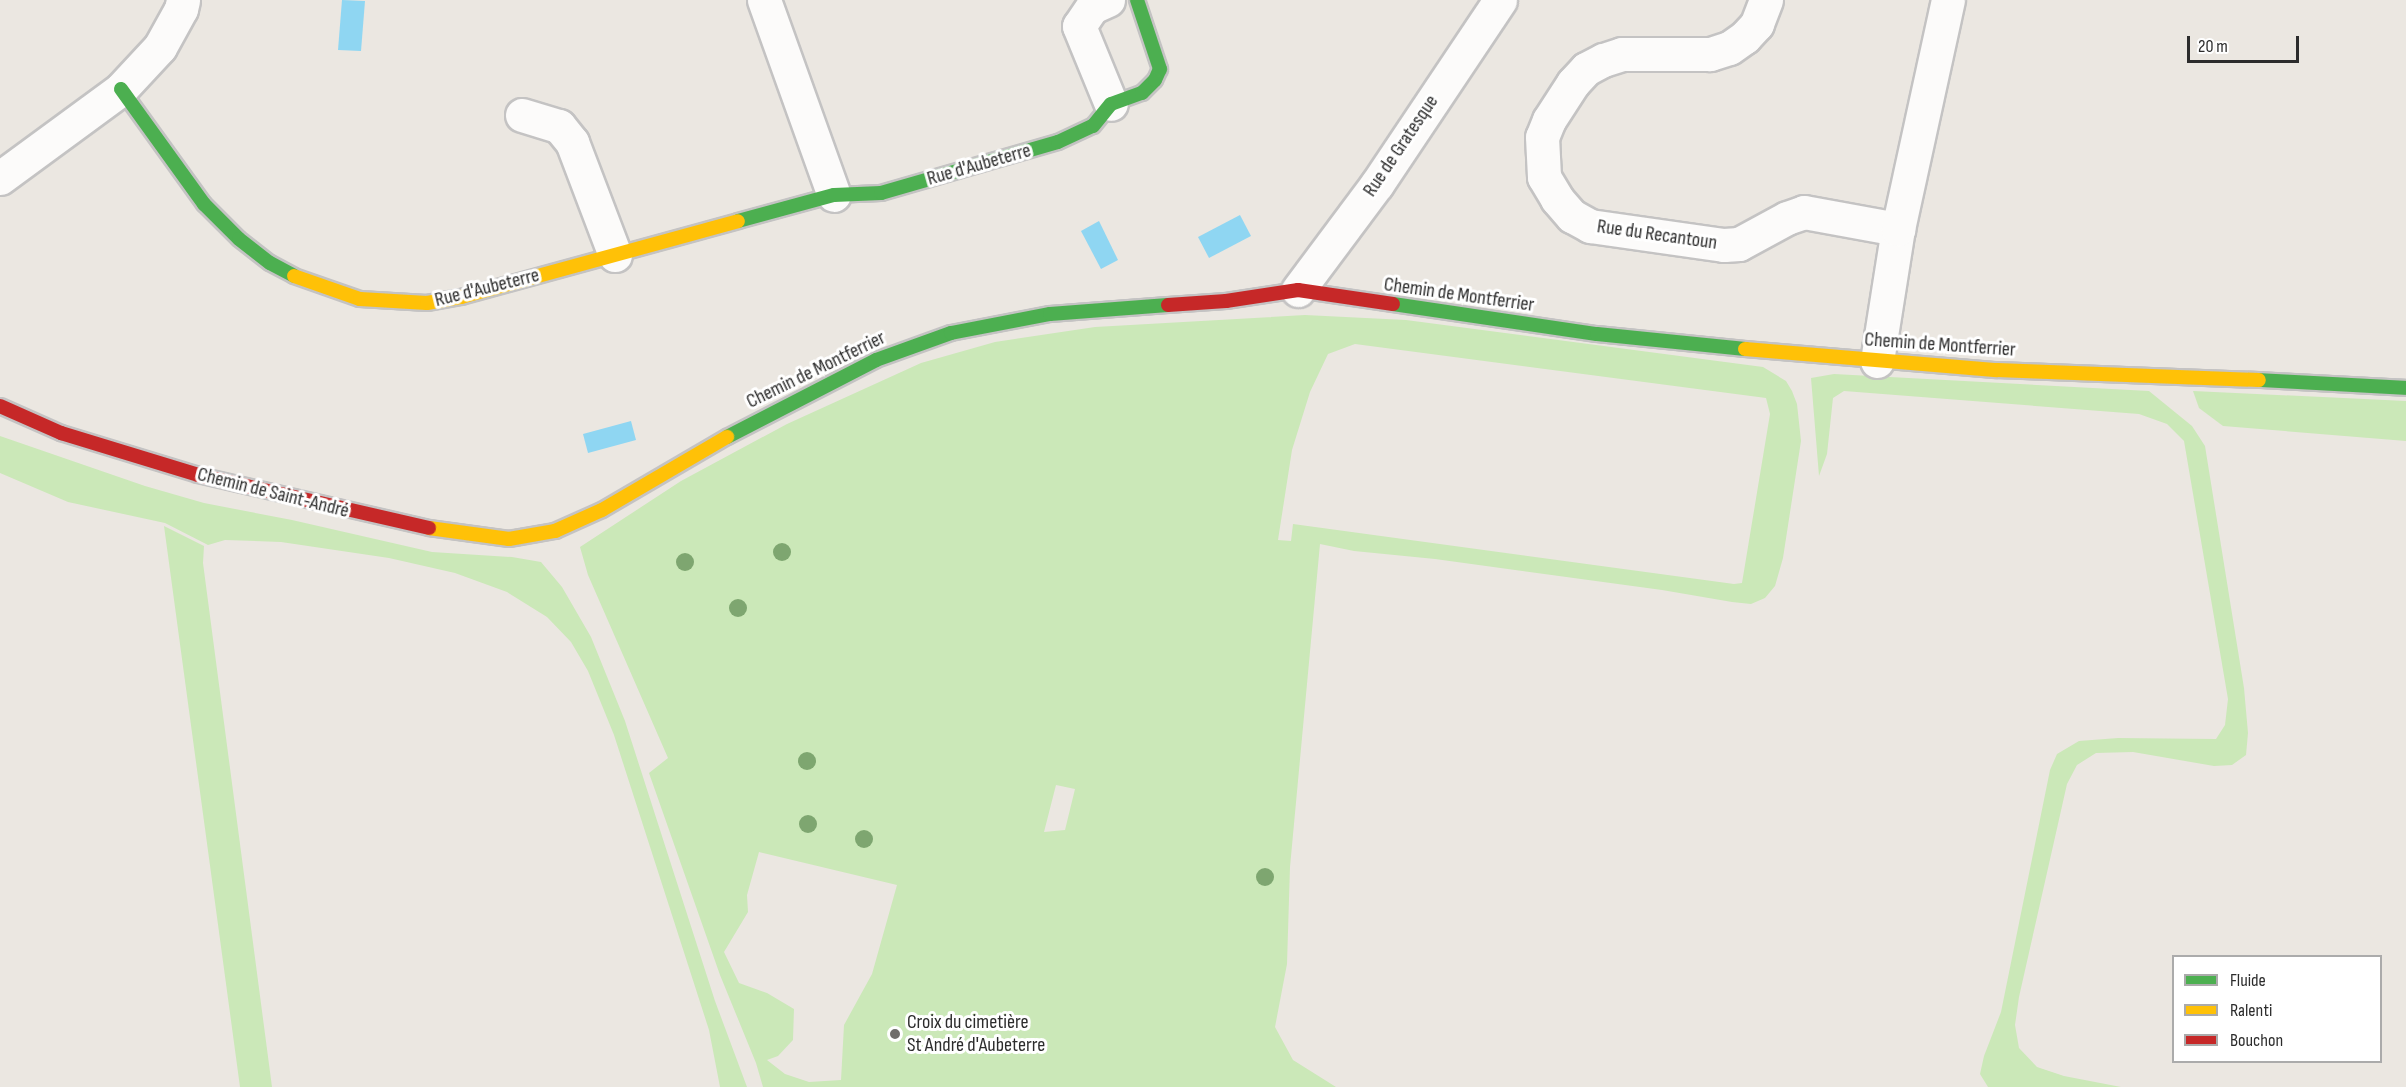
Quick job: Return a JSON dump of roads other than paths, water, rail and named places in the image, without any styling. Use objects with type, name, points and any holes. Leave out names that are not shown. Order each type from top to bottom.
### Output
[{"type":"street","points":[[0,178],[121,89],[160,47],[181,9],[183,0]]},
{"type":"street","points":[[764,0],[834,195]]},
{"type":"street","points":[[1108,0],[1092,8],[1079,26],[1111,104]]},
{"type":"street","name":"Rue d'Aubeterre","points":[[121,89],[204,204],[239,239],[270,263],[295,277],[360,299],[427,303],[461,297],[834,195],[881,193],[1058,142],[1093,126],[1111,104],[1142,93],[1155,80],[1160,69],[1137,0]]},
{"type":"street","name":"Rue de Gratesque","points":[[1298,290],[1377,184],[1500,0]]},
{"type":"street","name":"Rue du Recantoun","points":[[1766,0],[1757,24],[1745,37],[1729,48],[1710,54],[1622,54],[1586,69],[1573,83],[1549,120],[1542,137],[1544,177],[1557,199],[1572,216],[1590,226],[1724,245],[1739,244],[1787,218],[1804,212],[1898,229]]},
{"type":"street","points":[[1877,361],[1898,229],[1948,0]]},
{"type":"street","points":[[522,115],[560,126],[572,142],[615,255]]},
{"type":"street","name":"Chemin de Montferrier","points":[[555,531],[602,510],[686,459],[812,391],[876,360],[951,333],[1050,314],[1226,301],[1298,290],[1597,334],[1877,361],[1997,370],[2174,375],[2406,388]]},
{"type":"street","name":"Chemin de Saint-André","points":[[0,406],[61,433],[198,475],[363,514],[451,533],[509,539],[555,531]]},
{"type":"water","points":[[342,0],[365,1],[361,51],[338,50]]},
{"type":"water","points":[[1240,215],[1251,236],[1209,258],[1198,237]]},
{"type":"water","points":[[1099,221],[1118,260],[1101,269],[1081,231]]},
{"type":"water","points":[[631,421],[636,440],[588,453],[583,434]]},
{"type":"place","name":"Croix du cimetière St André d'Aubeterre","points":[[895,1034]]}]
